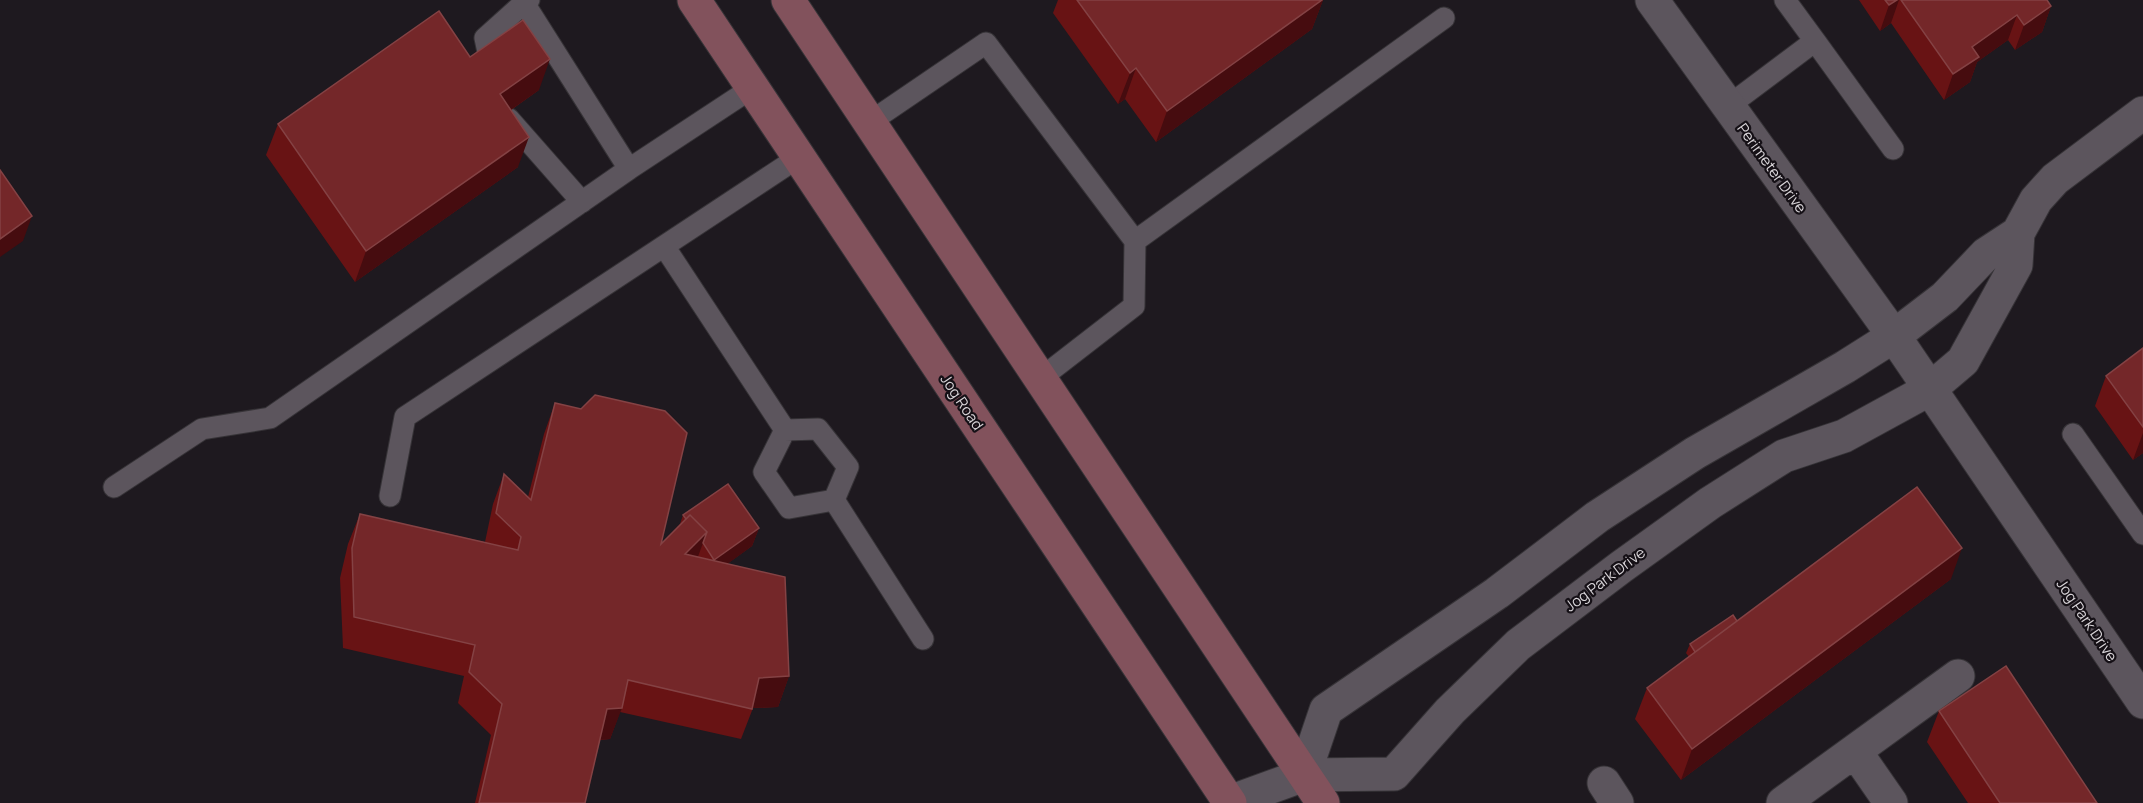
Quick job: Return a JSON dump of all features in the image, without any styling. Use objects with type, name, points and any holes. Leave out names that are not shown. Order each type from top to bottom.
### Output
[{"type":"main road","name":"Jog Road","points":[[694,0],[1229,802]]},
{"type":"main road","points":[[788,0],[1323,803]]},
{"type":"street","name":"Perimeter Drive","points":[[1652,0],[1894,336]]},
{"type":"street","name":"Jog Park Drive","points":[[1229,802],[1304,775],[1394,774],[1450,711],[1518,645],[1630,560],[1710,503],[1784,456],[1844,436],[1930,389],[1963,361],[2016,265],[2018,233],[2036,200],[2055,179],[2143,113]]},
{"type":"street","name":"Jog Park Drive","points":[[1304,775],[1326,710],[1497,592],[1597,517],[1695,453],[1845,367],[1894,336],[1945,297],[1986,254],[2018,233]]},
{"type":"street","name":"Jog Park Drive","points":[[1894,336],[2139,689]]},
{"type":"street","points":[[1783,803],[1958,676]]},
{"type":"street","points":[[1856,751],[1891,803]]},
{"type":"lane","points":[[1785,0],[1893,149]]},
{"type":"lane","points":[[491,66],[485,38],[526,2],[629,169]]},
{"type":"lane","points":[[1135,241],[1444,18]]},
{"type":"lane","points":[[1727,107],[1815,41]]},
{"type":"lane","points":[[870,122],[986,43],[1135,241],[1134,306],[1041,378]]},
{"type":"lane","points":[[114,487],[202,429],[270,418],[629,169],[752,88]]},
{"type":"lane","points":[[505,114],[582,202]]},
{"type":"lane","points":[[390,496],[405,417],[799,157]]},
{"type":"lane","points":[[664,246],[785,430]]},
{"type":"lane","points":[[785,430],[818,429],[848,467],[834,500]]},
{"type":"lane","points":[[785,430],[764,472],[789,508],[834,500]]},
{"type":"lane","points":[[2073,434],[2143,534]]},
{"type":"lane","points":[[834,500],[923,639]]},
{"type":"building","points":[[1077,0],[1322,0],[1167,111],[1136,68],[1130,73]]},
{"type":"building","points":[[1885,0],[1897,0],[1889,5]]},
{"type":"building","points":[[1901,0],[2047,0],[2051,6],[2024,25],[2017,15],[1972,47],[1979,57],[1953,74]]},
{"type":"building","points":[[439,11],[470,57],[523,20],[550,59],[500,94],[529,137],[366,251],[278,124]]},
{"type":"building","points":[[0,170],[32,216],[0,239]]},
{"type":"building","points":[[2143,348],[2143,427],[2106,376]]},
{"type":"building","points":[[595,395],[665,411],[687,433],[661,544],[690,515],[707,532],[685,554],[785,577],[789,676],[759,678],[752,709],[628,680],[622,708],[607,709],[585,803],[479,803],[502,704],[469,672],[475,645],[354,617],[352,548],[360,514],[518,550],[521,537],[496,513],[504,474],[531,500],[555,403],[581,409]]},
{"type":"building","points":[[728,484],[759,528],[714,560],[703,543],[707,532],[690,515],[686,519],[683,515]]},
{"type":"building","points":[[1917,487],[1962,548],[1692,749],[1647,688]]},
{"type":"building","points":[[1733,615],[1737,621],[1695,652],[1690,644]]},
{"type":"building","points":[[2006,666],[2097,803],[2000,803],[1939,711]]}]
